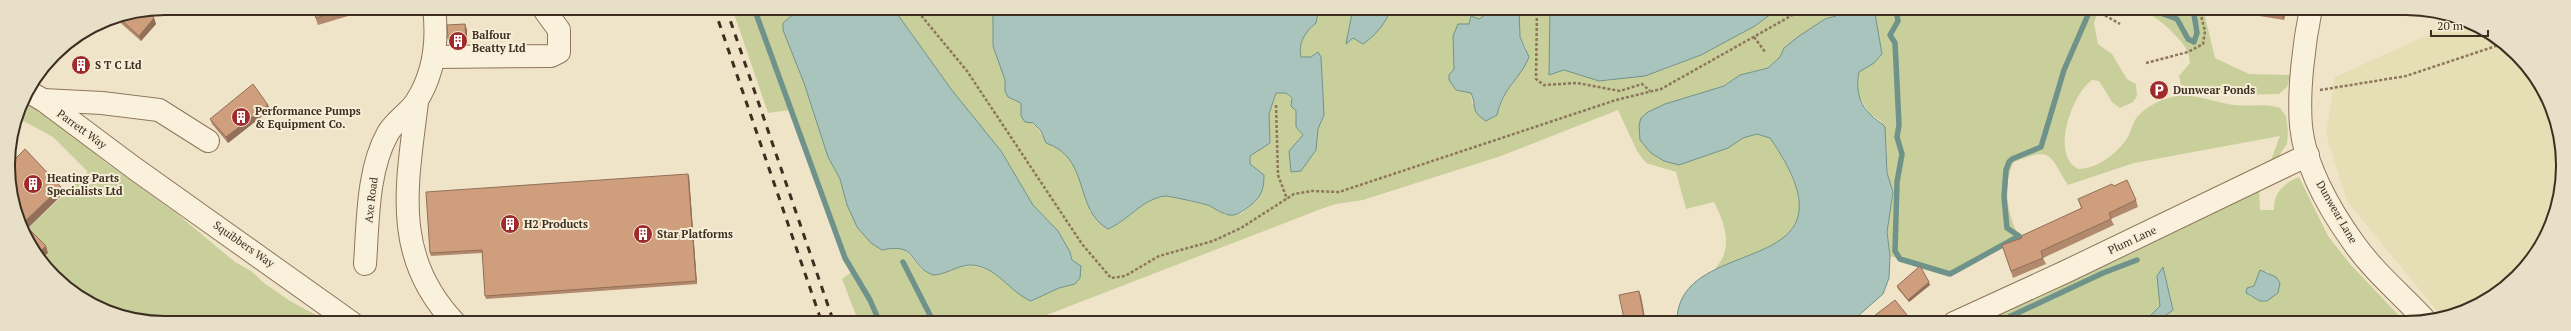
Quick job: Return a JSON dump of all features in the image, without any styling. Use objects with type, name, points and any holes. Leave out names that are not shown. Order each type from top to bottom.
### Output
[{"type":"street","name":"Axe Road","points":[[365,264],[373,176],[388,133],[416,102],[434,57],[436,24],[435,15]]},
{"type":"street","points":[[434,57],[551,56],[559,52],[559,30],[548,15]]},
{"type":"street","name":"Dunwear Lane","points":[[2310,15],[2302,90],[2301,127],[2308,155],[2322,190],[2354,243],[2421,315]]},
{"type":"street","points":[[36,96],[159,110],[208,141]]},
{"type":"street","name":"Parrett Way","points":[[36,96],[134,168]]},
{"type":"street","points":[[416,102],[407,194],[407,222],[411,243],[430,293],[449,316]]},
{"type":"street","name":"Plum Lane","points":[[1969,316],[2102,255],[2308,155]]},
{"type":"street","name":"Squibbers Way","points":[[134,168],[342,316]]},
{"type":"path","points":[[919,15],[938,40],[967,71],[1082,244],[1111,278],[1125,276],[1159,256],[1213,241],[1241,228],[1294,194],[1312,191],[1339,192],[1616,100],[1661,89],[1793,15]]},
{"type":"path","points":[[1537,15],[1536,79],[1544,85],[1576,83],[1620,91],[1642,84],[1651,91]]},
{"type":"path","points":[[2104,15],[2120,24]]},
{"type":"path","points":[[2146,63],[2188,52],[2203,44],[2205,30],[2201,15]]},
{"type":"path","points":[[1754,38],[1766,53]]},
{"type":"path","points":[[2302,90],[2322,90],[2406,76],[2497,46]]},
{"type":"path","points":[[1276,105],[1278,175],[1287,199]]},
{"type":"shaded area","points":[[2454,23],[2463,26],[2489,40],[2505,52],[2519,66],[2536,90],[2545,108],[2555,146],[2556,175],[2551,204],[2545,223],[2531,249],[2519,265],[2505,279],[2481,296],[2463,305],[2438,312],[2347,201],[2326,134],[2335,77]]},
{"type":"green space","points":[[734,15],[793,15],[783,23],[783,30],[804,83],[828,157],[840,179],[847,205],[882,250],[901,248],[907,252],[920,268],[938,275],[967,266],[983,268],[1000,277],[1022,296],[1031,301],[1059,288],[1075,284],[1081,273],[1072,260],[1070,252],[1058,231],[1033,205],[1001,151],[951,89],[898,15],[992,15],[993,46],[1005,80],[1005,91],[1008,97],[1021,103],[1021,116],[1036,127],[1046,142],[1062,151],[1071,160],[1080,177],[1081,188],[1090,212],[1119,224],[1126,216],[1152,199],[1167,196],[1209,205],[1225,215],[1241,214],[1258,199],[1264,175],[1250,164],[1250,156],[1270,142],[1269,114],[1276,93],[1286,93],[1292,100],[1296,113],[1296,127],[1303,136],[1289,151],[1291,172],[1316,150],[1318,129],[1324,115],[1321,57],[1301,57],[1300,52],[1303,38],[1316,23],[1318,15],[1352,15],[1347,43],[1353,38],[1368,40],[1379,29],[1387,15],[1485,15],[1479,19],[1471,16],[1469,24],[1464,24],[1453,36],[1454,70],[1449,80],[1456,90],[1471,93],[1472,103],[1497,115],[1506,91],[1527,49],[1520,37],[1519,15],[1550,15],[1549,74],[1564,70],[1600,81],[1609,81],[1619,77],[1628,77],[1663,70],[1701,55],[1755,26],[1770,15],[1837,15],[1825,19],[1784,48],[1780,57],[1768,68],[1740,75],[1724,86],[1665,104],[1693,159],[1728,148],[1743,138],[1757,134],[1770,138],[1787,165],[1796,186],[1799,197],[1799,218],[1796,225],[1789,233],[1769,249],[1715,269],[1721,261],[1724,253],[1726,236],[1714,202],[1686,209],[1676,172],[1646,163],[1637,151],[1618,110],[1501,156],[1363,200],[1336,204],[1321,209],[1044,316],[856,316],[842,279],[853,271],[845,258],[790,110],[768,113]]},
{"type":"green space","points":[[1875,15],[2097,15],[2094,23],[2098,44],[2112,54],[2127,79],[2136,84],[2137,96],[2133,102],[2120,108],[2112,102],[2099,81],[2092,80],[2085,87],[2077,98],[2071,111],[2065,138],[2066,151],[2070,162],[2078,169],[2092,167],[2111,156],[2122,146],[2129,135],[2135,120],[2143,111],[2159,101],[2177,96],[2199,97],[2234,105],[2269,106],[2280,108],[2286,116],[2288,131],[2287,144],[2276,160],[2184,205],[2271,160],[2280,136],[2134,163],[2068,185],[2048,156],[2043,154],[2026,157],[2014,162],[2010,171],[2007,190],[2011,219],[2019,236],[1950,274],[1890,256],[1887,232],[1893,192],[1887,173],[1886,139],[1881,121],[1870,114],[1857,93],[1859,72],[1882,54]]},
{"type":"green space","points":[[2151,15],[2205,15],[2215,58],[2249,74],[2291,75],[2287,87],[2279,94],[2233,95],[2181,85],[2179,76],[2190,63],[2187,50],[2177,37]]},
{"type":"green space","points":[[35,104],[58,121],[105,162],[176,213],[235,262],[251,271],[264,283],[290,301],[318,316],[146,315],[108,305],[82,291],[66,279],[52,265],[40,249],[29,228],[88,172],[53,137],[22,120],[26,107]]},
{"type":"green space","points":[[2299,177],[2328,236],[2350,264],[2399,316],[2165,316],[2173,310],[2164,270],[2160,306],[2150,316],[1986,316],[2259,188],[2260,210],[2274,210],[2275,199],[2280,189]],"holes":[[[2267,271],[2269,273],[2260,301],[2249,296],[2249,287],[2254,287]]]},
{"type":"water","points":[[793,15],[898,15],[951,89],[1001,151],[1033,205],[1058,231],[1070,252],[1072,260],[1081,266],[1080,278],[1075,284],[1059,288],[1031,301],[1016,292],[996,274],[980,266],[966,265],[938,275],[933,275],[919,266],[908,252],[902,249],[894,248],[882,250],[871,243],[857,227],[847,205],[840,179],[828,157],[804,83],[783,30],[783,23]]},
{"type":"water","points":[[992,15],[1318,15],[1316,23],[1303,38],[1300,52],[1301,57],[1311,57],[1318,52],[1321,57],[1324,115],[1318,129],[1316,150],[1301,171],[1291,172],[1289,151],[1303,135],[1296,127],[1296,111],[1291,106],[1292,98],[1286,93],[1276,93],[1269,114],[1270,143],[1250,156],[1250,164],[1264,175],[1262,191],[1258,198],[1246,209],[1235,215],[1231,215],[1222,213],[1207,205],[1165,196],[1142,205],[1116,225],[1108,229],[1097,220],[1090,209],[1070,160],[1060,150],[1046,143],[1041,131],[1033,123],[1025,122],[1021,116],[1021,103],[1008,97],[1005,91],[1005,80],[993,46],[993,17]]},
{"type":"water","points":[[1352,15],[1388,15],[1376,33],[1363,44],[1353,38],[1346,44]]},
{"type":"water","points":[[1485,15],[1519,15],[1520,37],[1529,57],[1521,72],[1503,98],[1497,115],[1486,121],[1481,118],[1476,111],[1471,93],[1456,90],[1449,80],[1449,75],[1454,69],[1453,36],[1458,24],[1469,24],[1471,16],[1479,19]]},
{"type":"water","points":[[1550,15],[1770,15],[1755,26],[1701,55],[1645,76],[1599,81],[1564,70],[1549,75]]},
{"type":"water","points":[[1875,15],[1882,54],[1874,63],[1859,72],[1858,89],[1860,100],[1866,110],[1885,127],[1887,173],[1893,192],[1887,232],[1890,256],[1889,278],[1883,294],[1858,316],[1679,316],[1685,294],[1705,275],[1761,250],[1785,236],[1798,216],[1795,184],[1770,138],[1757,134],[1743,138],[1728,148],[1679,165],[1664,161],[1651,153],[1640,140],[1639,125],[1641,118],[1648,112],[1665,104],[1724,86],[1740,75],[1768,68],[1780,57],[1784,48],[1799,36],[1825,19],[1836,16]]},
{"type":"water","points":[[2163,267],[2173,310],[2165,316],[2150,316],[2160,306],[2157,276]]},
{"type":"water","points":[[2260,270],[2276,277],[2280,283],[2278,293],[2267,301],[2260,301],[2246,293],[2247,288],[2254,286]]},
{"type":"building","points":[[151,15],[154,18],[139,36],[123,21]]},
{"type":"building","points":[[315,15],[326,15],[316,18]]},
{"type":"building","points":[[465,24],[466,39],[448,39],[447,25]]},
{"type":"building","name":"Performance Pumps & Equipment Co.","points":[[253,84],[268,105],[226,137],[210,119]]},
{"type":"building","name":"Heating Parts Specialists Ltd","points":[[25,149],[61,187],[25,221],[16,185],[15,159]]},
{"type":"building","points":[[688,174],[696,281],[485,296],[482,250],[430,253],[426,192]]},
{"type":"building","points":[[2127,180],[2136,200],[2109,213],[2111,219],[2041,251],[2043,258],[2011,271],[2002,245],[2022,238],[2021,236],[2082,208],[2078,199],[2112,184],[2114,186]]},
{"type":"building","name":"Heating Parts Specialists Ltd","points":[[30,230],[46,246],[41,250]]},
{"type":"building","points":[[1920,266],[1929,282],[1908,300],[1897,286]]},
{"type":"building","points":[[1639,291],[1644,316],[1624,316],[1619,295]]},
{"type":"building","points":[[1895,300],[1908,316],[1874,316]]},
{"type":"waterway","points":[[757,15],[845,258],[870,300],[877,316]]},
{"type":"waterway","points":[[1897,15],[1898,21],[1890,35],[1895,43],[1899,125],[1897,137],[1902,154],[1897,182],[1895,251],[1900,259],[1950,274],[2019,236],[2007,228],[2004,197],[2006,170],[2012,159],[2041,147],[2064,70],[2088,15]]},
{"type":"waterway","points":[[2166,15],[2177,19],[2188,39],[2194,42],[2197,33],[2194,15]]},
{"type":"waterway","points":[[2011,316],[2103,273],[2137,260]]},
{"type":"waterway","points":[[903,262],[930,316]]},
{"type":"railway","points":[[716,15],[820,316]]},
{"type":"railway","points":[[728,15],[832,316]]},
{"type":"place","name":"Balfour Beatty Ltd","points":[[458,41]]},
{"type":"place","name":"S T C Ltd","points":[[81,65]]},
{"type":"place","name":"Dunwear Ponds","points":[[2159,90]]},
{"type":"place","name":"Performance Pumps & Equipment Co.","points":[[241,117]]},
{"type":"place","name":"Heating Parts Specialists Ltd","points":[[33,184]]},
{"type":"place","name":"H2 Products","points":[[510,224]]},
{"type":"place","name":"Star Platforms","points":[[643,234]]}]
